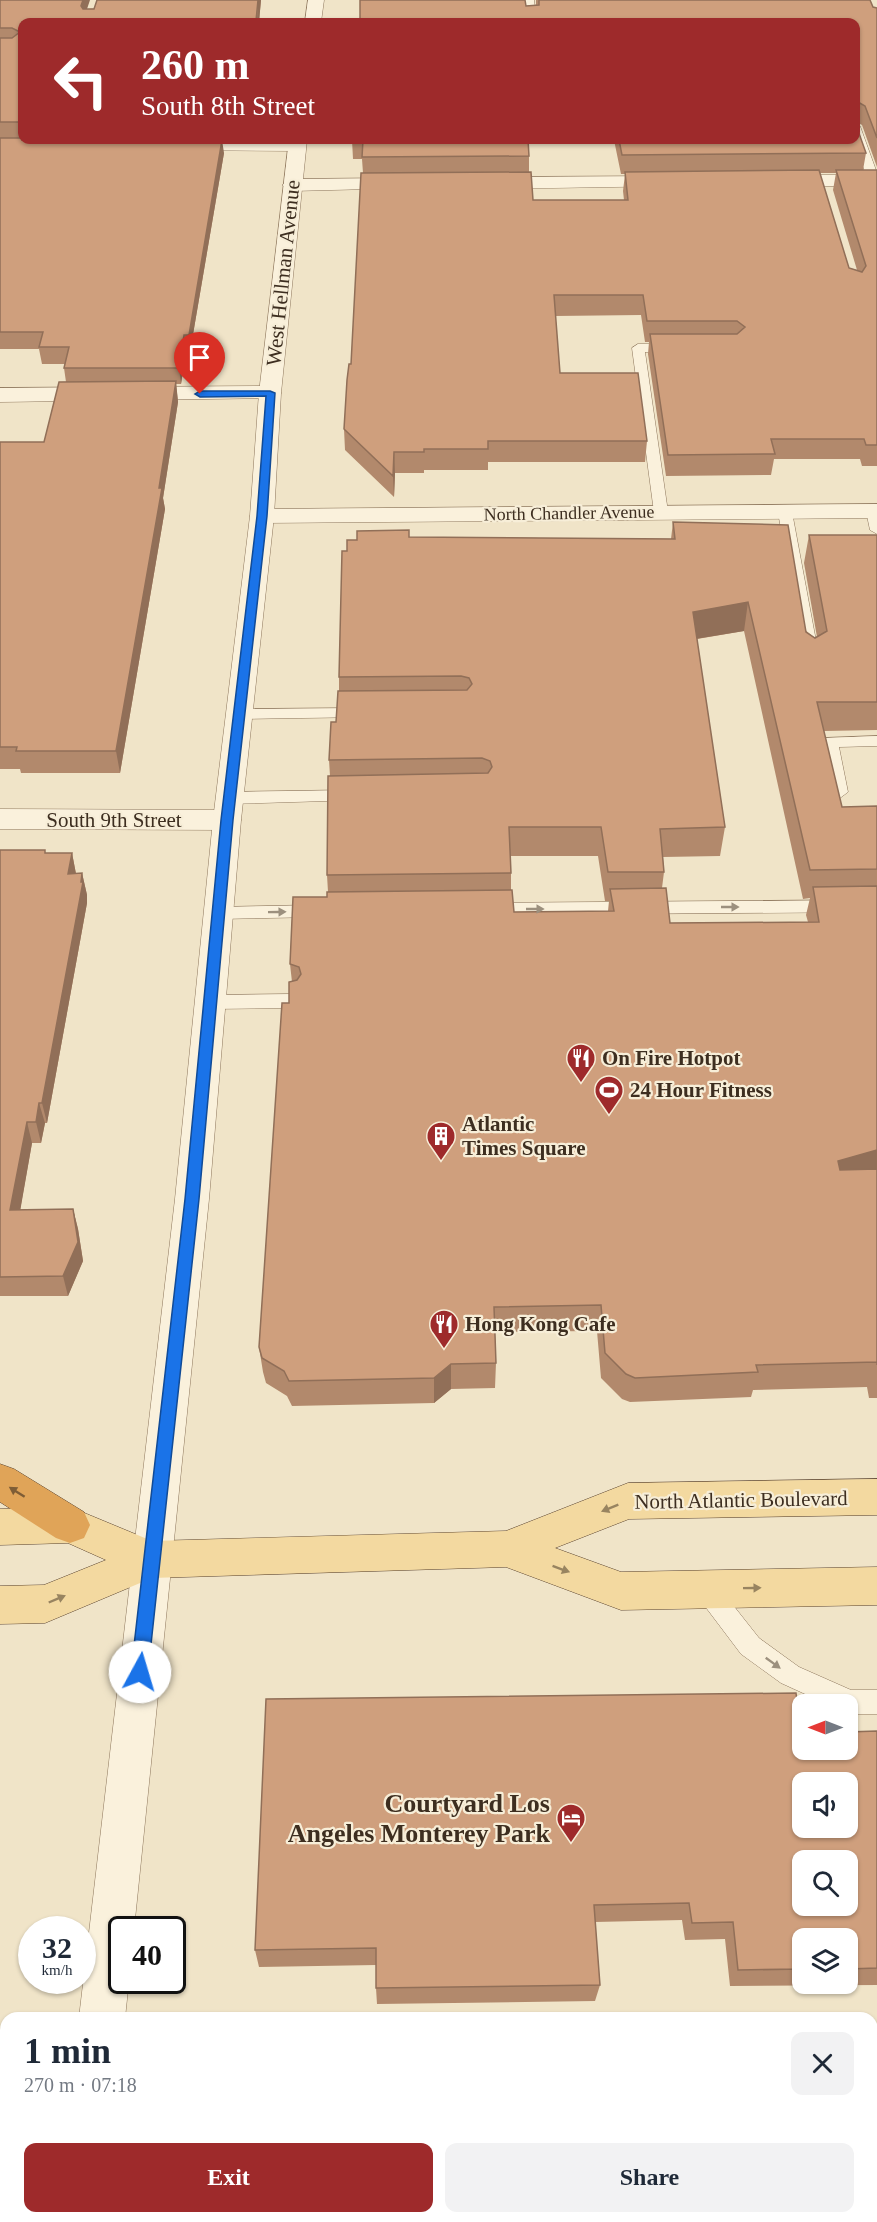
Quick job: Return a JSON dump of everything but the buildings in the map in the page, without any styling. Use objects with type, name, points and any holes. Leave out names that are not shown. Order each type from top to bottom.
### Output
[{"type":"highway","points":[[0,1481],[70,1526]]},
{"type":"main road","name":"North Atlantic Boulevard","points":[[0,1605],[45,1604],[151,1560],[506,1549],[628,1500],[877,1497]]},
{"type":"main road","name":"North Atlantic Boulevard","points":[[0,1527],[70,1526],[151,1560]]},
{"type":"main road","name":"North Atlantic Boulevard","points":[[506,1549],[621,1591],[877,1586]]},
{"type":"street","points":[[314,18],[316,0]]},
{"type":"street","points":[[165,146],[232,144]]},
{"type":"street","name":"West Hellman Avenue","points":[[103,2012],[151,1560],[171,1399],[228,809],[262,516],[270,393],[298,144]]},
{"type":"street","points":[[763,182],[824,186],[875,181]]},
{"type":"street","points":[[468,183],[693,182]]},
{"type":"street","points":[[292,185],[421,184]]},
{"type":"street","points":[[0,395],[270,393]]},
{"type":"street","name":"North Chandler Avenue","points":[[262,516],[785,512],[876,517]]},
{"type":"street","name":"South 9th Street","points":[[0,819],[228,809]]},
{"type":"lane","points":[[529,0],[531,18]]},
{"type":"lane","points":[[860,140],[875,181]]},
{"type":"lane","points":[[661,512],[638,348],[686,348]]},
{"type":"lane","points":[[785,512],[812,660]]},
{"type":"lane","points":[[239,714],[381,713]]},
{"type":"lane","points":[[840,792],[830,742],[877,741]]},
{"type":"lane","points":[[228,809],[370,796]]},
{"type":"lane","points":[[467,909],[877,906]]},
{"type":"lane","points":[[218,913],[337,910]]},
{"type":"lane","points":[[210,1002],[292,1001]]},
{"type":"lane","points":[[706,1589],[750,1647],[790,1675],[850,1702],[877,1702]]},
{"type":"place","name":"On Fire Hotpot","points":[[581,1084]]},
{"type":"place","name":"24 Hour Fitness","points":[[609,1116]]},
{"type":"place","name":"Atlantic Times Square","points":[[441,1162]]},
{"type":"place","name":"Hong Kong Cafe","points":[[444,1350]]},
{"type":"place","name":"Courtyard Los Angeles Monterey Park","points":[[571,1844]]},
{"type":"route","points":[[140,1672],[192,1199],[227,820],[262,516],[270,393],[200,394]]}]
